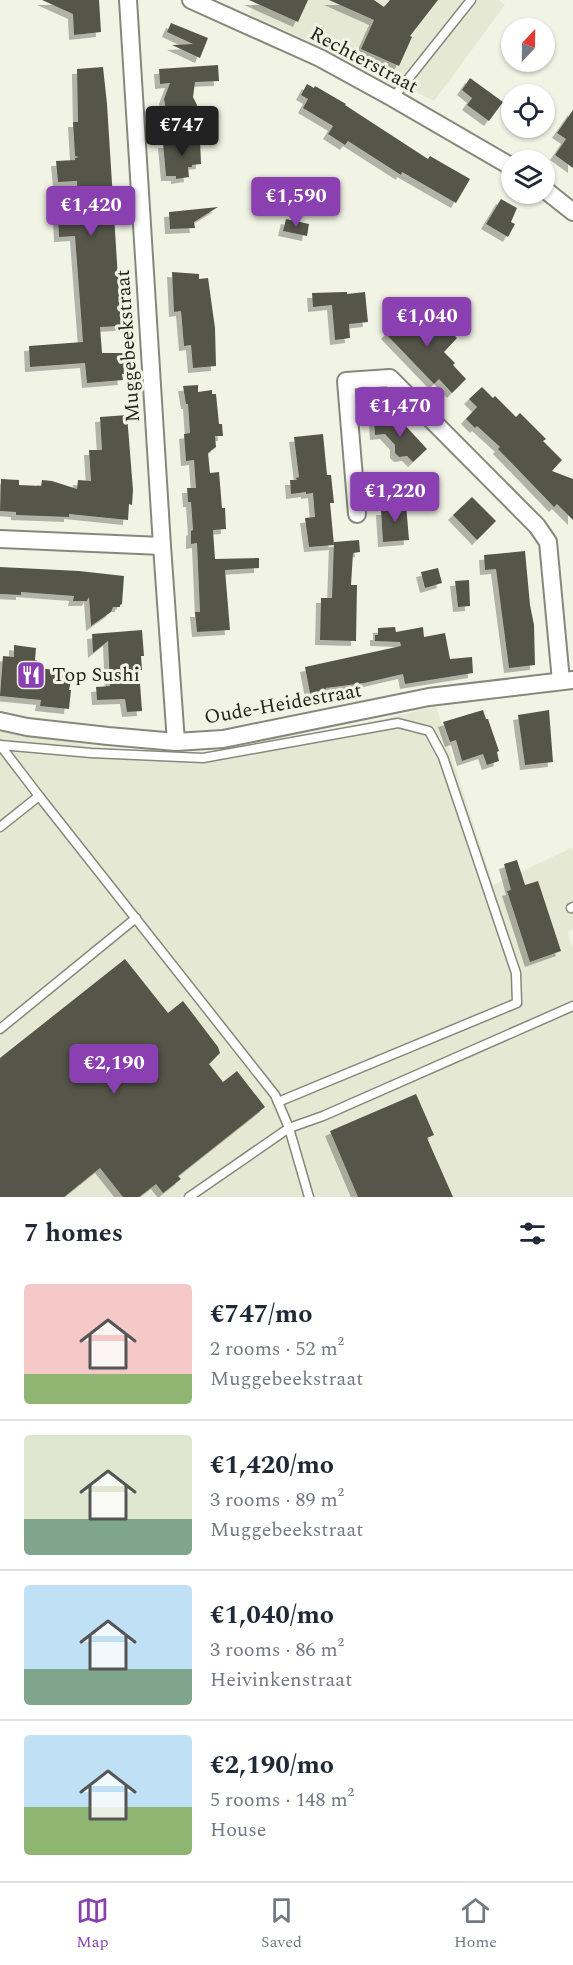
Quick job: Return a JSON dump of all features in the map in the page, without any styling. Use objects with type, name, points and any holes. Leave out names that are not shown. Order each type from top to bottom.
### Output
[{"type":"street","name":"Muggebeekstraat","points":[[128,0],[176,742]]},
{"type":"street","name":"Rechterstraat","points":[[191,0],[320,58],[501,161]]},
{"type":"street","points":[[555,198],[573,212]]},
{"type":"street","points":[[357,514],[346,381],[390,378],[537,526],[548,542],[567,681]]},
{"type":"street","points":[[0,539],[162,546]]},
{"type":"street","name":"Oude-Heidestraat","points":[[0,721],[27,727],[176,742],[222,739],[429,697],[567,681]]},
{"type":"lane","points":[[393,98],[471,0]]},
{"type":"lane","points":[[0,745],[91,753],[203,758],[398,723],[429,731],[443,757],[516,973],[517,1003],[278,1102]]},
{"type":"lane","points":[[0,745],[275,1095],[289,1128],[309,1197]]},
{"type":"lane","points":[[0,827],[39,796]]},
{"type":"lane","points":[[0,1029],[136,918]]},
{"type":"lane","points":[[189,1197],[289,1128],[323,1116],[573,1006]]},
{"type":"shaded area","points":[[256,0],[499,0],[505,5],[434,101],[249,14]]},
{"type":"shaded area","points":[[436,706],[493,885],[571,848],[573,852],[573,929],[568,932],[573,949],[573,1197],[0,1197],[0,727],[93,747],[181,754],[245,753]]},
{"type":"building","points":[[42,0],[99,0],[101,32],[74,35],[73,14]]},
{"type":"building","points":[[249,0],[308,0],[298,22]]},
{"type":"building","points":[[329,0],[374,0],[384,7],[390,0],[438,0],[410,36],[412,37],[399,66],[361,49],[374,20]]},
{"type":"building","points":[[171,23],[208,38],[200,58],[172,45],[193,44],[167,32]]},
{"type":"building","points":[[218,65],[219,81],[195,82],[193,97],[197,105],[195,113],[167,115],[164,99],[170,83],[160,84],[159,69]]},
{"type":"building","points":[[103,67],[121,326],[100,327],[102,353],[123,353],[124,374],[122,374],[123,380],[87,383],[85,363],[30,367],[29,346],[83,342],[75,236],[59,237],[58,216],[78,215],[77,181],[58,182],[56,161],[75,160],[79,157],[75,156],[73,122],[78,122],[77,69]]},
{"type":"building","points":[[470,78],[501,101],[501,105],[489,121],[467,105],[472,98],[462,90]]},
{"type":"building","points":[[307,84],[314,88],[315,86],[346,104],[428,159],[430,156],[470,179],[456,203],[402,172],[401,175],[348,141],[345,145],[328,134],[333,126],[303,108],[308,99],[301,95]]},
{"type":"building","points":[[573,110],[573,168],[555,155],[566,139],[557,133]]},
{"type":"building","points":[[200,139],[201,164],[188,167],[189,177],[176,179],[176,176],[166,176],[163,143],[175,143],[174,140]]},
{"type":"building","points":[[501,199],[501,204],[510,204],[517,208],[511,222],[515,224],[508,237],[486,224]]},
{"type":"building","points":[[218,207],[194,222],[195,228],[170,229],[169,212]]},
{"type":"building","points":[[286,219],[309,224],[307,236],[283,231]]},
{"type":"building","points":[[172,272],[199,274],[199,279],[208,278],[215,328],[216,366],[193,368],[191,345],[184,346],[181,311],[174,312]]},
{"type":"building","points":[[347,292],[347,294],[365,292],[368,322],[349,324],[350,338],[335,340],[332,305],[313,307],[312,293]]},
{"type":"building","points":[[414,306],[440,334],[446,327],[457,338],[444,352],[466,379],[452,393],[439,379],[434,384],[386,334]]},
{"type":"building","points":[[198,385],[198,392],[212,390],[212,394],[216,394],[219,424],[222,424],[223,436],[215,436],[216,447],[208,453],[210,473],[219,472],[222,508],[225,508],[226,529],[213,530],[215,559],[259,558],[259,568],[225,570],[230,630],[197,632],[195,612],[200,612],[197,543],[191,544],[191,531],[193,530],[191,502],[188,502],[187,488],[196,488],[194,460],[186,461],[184,434],[190,433],[188,404],[186,404],[183,386]]},
{"type":"building","points":[[482,387],[493,398],[495,396],[516,417],[520,413],[546,439],[543,441],[562,460],[552,471],[573,479],[573,520],[557,504],[554,507],[498,449],[500,447],[466,419],[477,407],[469,399]]},
{"type":"building","points":[[127,415],[133,490],[128,520],[69,514],[69,517],[16,515],[16,512],[0,511],[1,479],[19,480],[19,485],[41,486],[42,480],[52,481],[77,489],[78,480],[91,481],[89,450],[102,450],[100,417]]},
{"type":"building","points":[[390,419],[402,422],[427,449],[413,462],[407,456],[399,457],[395,453],[395,445],[385,434],[375,435],[374,420]]},
{"type":"building","points":[[323,434],[327,475],[331,475],[334,503],[330,503],[334,545],[309,547],[305,518],[315,517],[313,493],[291,494],[290,480],[297,480],[296,478],[299,477],[294,437]]},
{"type":"building","points":[[472,497],[496,521],[477,540],[453,515]]},
{"type":"building","points":[[406,504],[409,540],[383,542],[381,510],[387,510],[387,505]]},
{"type":"building","points":[[359,540],[360,552],[353,553],[351,585],[357,585],[356,641],[320,640],[321,598],[332,598],[334,542]]},
{"type":"building","points":[[525,551],[534,625],[535,665],[509,668],[496,569],[485,570],[484,555]]},
{"type":"building","points":[[0,567],[124,576],[122,604],[120,607],[113,607],[111,612],[91,626],[89,597],[87,601],[73,601],[74,596],[21,592],[21,595],[0,594]]},
{"type":"building","points":[[438,568],[442,583],[425,588],[421,572]]},
{"type":"building","points":[[469,580],[470,606],[458,607],[455,581]]},
{"type":"building","points":[[395,627],[396,632],[423,627],[424,637],[445,633],[450,659],[472,657],[473,673],[405,684],[403,674],[310,693],[305,667],[401,646],[400,642],[375,641],[378,628]]},
{"type":"building","points":[[142,630],[144,656],[141,656],[142,670],[139,670],[142,711],[127,712],[125,699],[97,700],[96,687],[110,686],[108,641],[93,653],[92,634]]},
{"type":"building","points":[[14,645],[36,648],[35,660],[38,661],[38,668],[73,672],[69,690],[71,690],[69,709],[40,706],[41,700],[0,696],[3,656],[14,657]]},
{"type":"building","points":[[483,710],[499,751],[497,752],[499,761],[487,765],[483,754],[462,761],[456,740],[450,742],[443,722]]},
{"type":"building","points":[[549,710],[553,762],[525,765],[518,715]]},
{"type":"building","points":[[517,860],[525,885],[538,881],[561,951],[530,962],[507,891],[511,890],[504,864]]},
{"type":"building","points":[[125,959],[168,1013],[183,1001],[218,1047],[220,1053],[209,1064],[223,1082],[237,1071],[265,1107],[178,1176],[181,1179],[163,1193],[156,1184],[139,1197],[123,1197],[100,1168],[64,1197],[0,1197],[0,1058]]},
{"type":"building","points":[[416,1094],[434,1135],[427,1138],[453,1197],[358,1197],[330,1131]]},
{"type":"place","name":"Top Sushi","points":[[31,675]]}]
